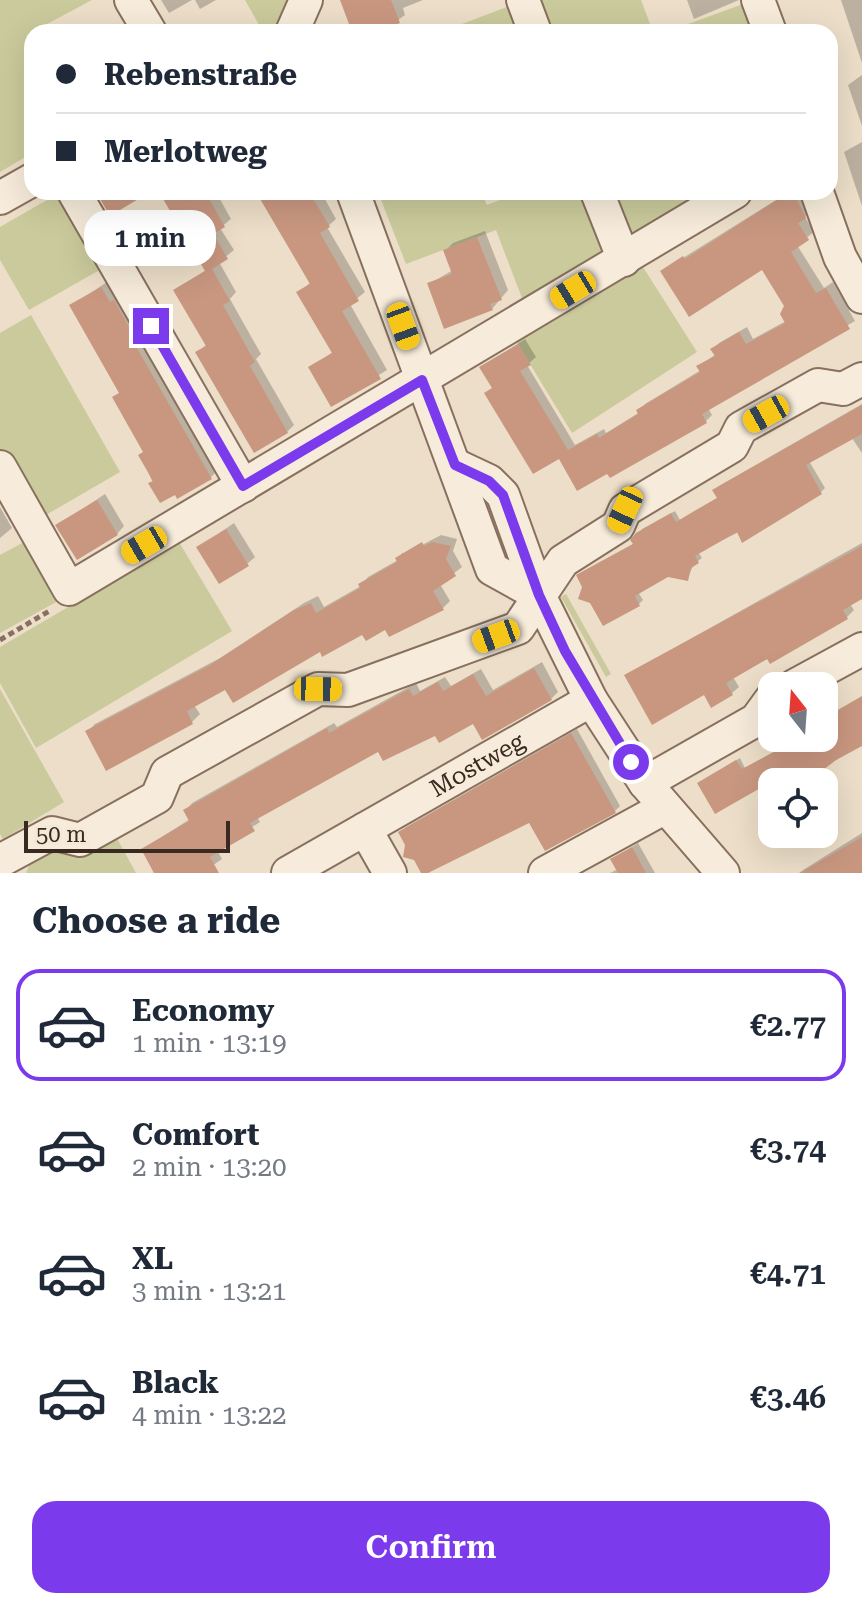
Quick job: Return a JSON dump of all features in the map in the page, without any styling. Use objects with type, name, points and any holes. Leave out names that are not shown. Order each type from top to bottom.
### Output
[{"type":"street","points":[[131,0],[145,24]]},
{"type":"street","points":[[296,24],[306,0]]},
{"type":"street","points":[[523,0],[532,24]]},
{"type":"street","points":[[758,0],[767,24]]},
{"type":"street","points":[[0,198],[24,184]]},
{"type":"street","points":[[79,200],[243,486]]},
{"type":"street","points":[[356,200],[455,465],[489,481],[503,495],[539,595],[591,700],[654,795],[723,873]]},
{"type":"street","points":[[600,200],[624,260]]},
{"type":"street","points":[[0,467],[69,589],[722,200]]},
{"type":"street","points":[[820,200],[840,257],[862,297]]},
{"type":"street","points":[[6,864],[52,833],[80,840],[157,797],[167,773],[318,689],[348,690],[518,628],[563,561],[618,526],[625,510],[732,446],[741,428],[818,385],[843,389],[862,379]]},
{"type":"street","points":[[820,672],[862,649]]},
{"type":"street","name":"Mostweg","points":[[288,873],[591,700]]},
{"type":"street","points":[[545,873],[758,717]]},
{"type":"street","points":[[365,829],[390,873]]},
{"type":"path","points":[[0,640],[59,605],[69,589]]},
{"type":"green space","points":[[0,0],[92,0],[47,24],[24,24],[24,158],[0,172]]},
{"type":"green space","points":[[245,0],[291,0],[280,24],[258,24]]},
{"type":"green space","points":[[536,0],[641,0],[650,24],[546,24]]},
{"type":"green space","points":[[746,3],[753,24],[688,24]]},
{"type":"green space","points":[[512,5],[519,24],[462,24]]},
{"type":"green space","points":[[47,200],[66,200],[105,267],[29,310],[0,260],[0,227]]},
{"type":"green space","points":[[381,200],[485,200],[487,205],[500,200],[587,200],[606,249],[603,259],[525,306],[496,230],[406,264]]},
{"type":"green space","points":[[613,200],[696,200],[636,238],[627,235]]},
{"type":"green space","points":[[641,264],[697,352],[572,433],[516,341]]},
{"type":"green space","points":[[31,315],[120,472],[39,519],[0,450],[0,333]]},
{"type":"green space","points":[[24,542],[58,601],[0,633],[0,555]]},
{"type":"green space","points":[[179,542],[232,631],[36,748],[0,683],[0,647]]},
{"type":"green space","points":[[566,594],[611,674],[606,677],[561,597]]},
{"type":"green space","points":[[0,689],[64,802],[3,839],[0,834]]},
{"type":"green space","points":[[114,833],[136,873],[26,873],[34,854]]},
{"type":"building","points":[[340,0],[391,0],[400,23],[397,24],[349,24]]},
{"type":"building","points":[[101,200],[137,200],[110,216]]},
{"type":"building","points":[[164,200],[210,200],[225,227],[213,234],[228,259],[212,269],[230,301],[223,305],[255,362],[250,366],[288,433],[254,453],[195,352],[206,346],[173,290],[205,271]]},
{"type":"building","points":[[261,200],[314,200],[330,227],[320,233],[359,301],[342,311],[381,379],[331,407],[308,367],[332,353],[296,292],[310,284]]},
{"type":"building","points":[[777,200],[797,200],[806,218],[798,223],[809,240],[791,252],[816,293],[826,288],[850,329],[702,414],[707,423],[610,478],[607,474],[577,491],[559,459],[533,474],[484,393],[492,388],[479,367],[518,344],[531,365],[520,371],[568,450],[597,434],[599,438],[638,414],[636,410],[700,372],[696,366],[715,356],[710,349],[739,332],[746,344],[785,323],[780,314],[784,306],[762,270],[689,317],[660,271],[683,256],[685,259]]},
{"type":"building","points":[[477,237],[502,300],[490,304],[493,310],[444,329],[427,283],[452,274],[443,250]]},
{"type":"building","points":[[101,287],[110,302],[114,300],[133,334],[130,336],[212,479],[177,499],[175,495],[160,503],[148,483],[153,481],[138,455],[143,452],[112,397],[119,393],[69,305]]},
{"type":"building","points":[[862,405],[862,434],[806,465],[822,494],[742,543],[737,532],[695,556],[699,563],[691,568],[688,581],[668,577],[635,596],[640,606],[603,626],[590,603],[578,599],[582,587],[576,575],[633,544],[630,540],[636,533],[671,513],[676,522],[717,498],[712,490]]},
{"type":"building","points":[[97,500],[118,535],[77,560],[55,525]]},
{"type":"building","points":[[226,529],[249,566],[219,584],[196,547]]},
{"type":"building","points":[[422,542],[424,546],[432,542],[451,546],[446,559],[456,576],[433,591],[444,610],[389,637],[385,630],[366,641],[362,635],[322,657],[320,652],[233,703],[225,690],[187,711],[193,724],[106,771],[85,731],[210,665],[294,610],[311,603],[316,613],[360,588],[358,584],[397,562],[395,558]]},
{"type":"building","points":[[862,546],[862,599],[843,610],[848,619],[770,664],[767,659],[726,683],[733,695],[711,708],[704,695],[652,725],[624,675]]},
{"type":"building","points":[[534,668],[552,700],[482,740],[473,724],[439,743],[435,736],[383,761],[378,752],[250,823],[255,831],[210,857],[219,873],[154,873],[141,849],[189,821],[183,810],[327,728],[329,733],[409,689],[413,696],[438,682],[443,691],[473,674],[486,696]]},
{"type":"building","points":[[862,696],[862,746],[826,768],[758,768],[758,789],[715,814],[697,783],[736,760],[742,769],[774,752],[838,752],[838,710]]},
{"type":"building","points":[[571,733],[616,813],[545,851],[529,823],[428,873],[421,873],[414,860],[403,857],[405,845],[398,832]]},
{"type":"building","points":[[862,837],[862,873],[800,873]]},
{"type":"building","points":[[632,847],[646,873],[618,873],[610,859]]},
{"type":"route","points":[[151,326],[243,486],[422,380],[455,465],[489,481],[503,495],[539,595],[565,651],[591,700],[631,762]]}]
